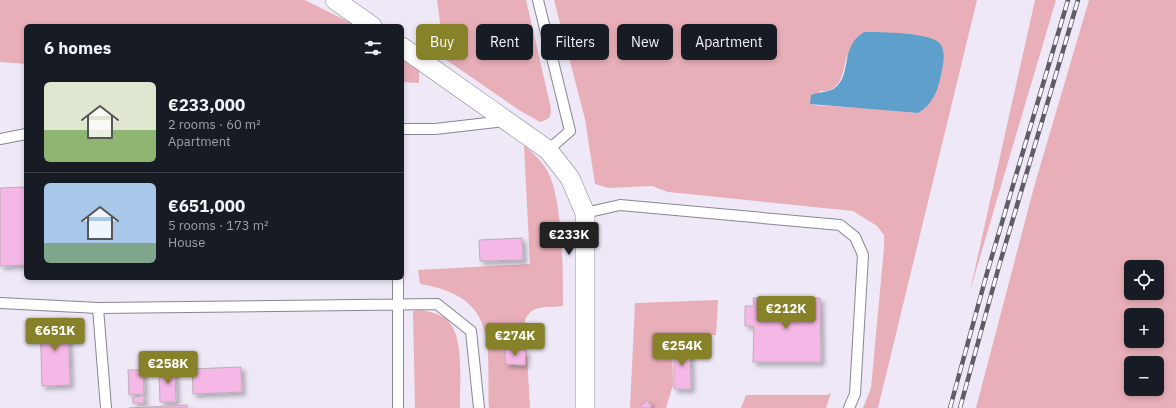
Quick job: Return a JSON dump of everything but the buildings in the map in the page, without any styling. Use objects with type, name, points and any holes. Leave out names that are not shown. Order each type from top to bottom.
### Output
[{"type":"street","points":[[336,0],[369,24]]},
{"type":"street","points":[[404,48],[548,150],[570,178],[585,213],[585,408]]},
{"type":"lane","points":[[538,0],[570,131],[548,150]]},
{"type":"lane","points":[[404,129],[435,129],[506,121]]},
{"type":"lane","points":[[0,139],[24,134]]},
{"type":"lane","points":[[585,213],[620,205],[840,225],[855,237],[863,255],[855,394],[849,408]]},
{"type":"lane","points":[[398,280],[398,408]]},
{"type":"lane","points":[[0,303],[98,308],[438,304],[471,331],[479,408]]},
{"type":"lane","points":[[98,308],[106,408]]},
{"type":"shaded area","points":[[0,0],[305,0],[353,24],[24,24],[24,64],[0,62]]},
{"type":"shaded area","points":[[437,0],[526,0],[532,24],[476,24],[476,60],[533,60],[533,30],[550,104],[551,114],[549,118],[540,122],[519,110],[446,60],[468,60],[468,24],[440,24]]},
{"type":"shaded area","points":[[554,0],[977,0],[878,408],[863,408],[871,388],[884,248],[884,235],[877,226],[853,211],[668,192],[652,186],[608,188],[595,184],[585,119],[570,60],[609,60],[609,24],[560,24]],"holes":[[[847,55],[918,113],[814,105],[820,91],[827,91],[837,85],[840,80]]]},
{"type":"shaded area","points":[[1035,0],[1056,0],[970,291]]},
{"type":"shaded area","points":[[1089,0],[1176,0],[1176,408],[976,408],[1034,187]]},
{"type":"shaded area","points":[[404,58],[419,69],[419,83],[404,82]]},
{"type":"shaded area","points":[[524,145],[543,164],[548,172],[557,201],[561,238],[563,306],[536,309],[528,315],[525,320],[530,408],[489,408],[487,344],[483,327],[476,312],[464,300],[446,290],[420,284],[418,270],[530,264]]},
{"type":"shaded area","points":[[718,300],[716,335],[672,337],[673,385],[666,408],[630,408],[635,303]]},
{"type":"shaded area","points":[[422,310],[445,318],[452,325],[456,335],[460,360],[460,408],[415,408],[413,311]]},
{"type":"shaded area","points":[[831,393],[826,408],[741,408],[746,395],[827,395]]},
{"type":"water","points":[[864,32],[918,35],[928,37],[937,41],[941,45],[943,48],[944,60],[940,81],[934,97],[923,110],[918,113],[810,104],[811,95],[832,90],[837,86],[844,73],[852,45]]},
{"type":"railway","points":[[950,408],[987,273],[1068,0]]},
{"type":"railway","points":[[960,408],[999,266],[1078,0]]}]
